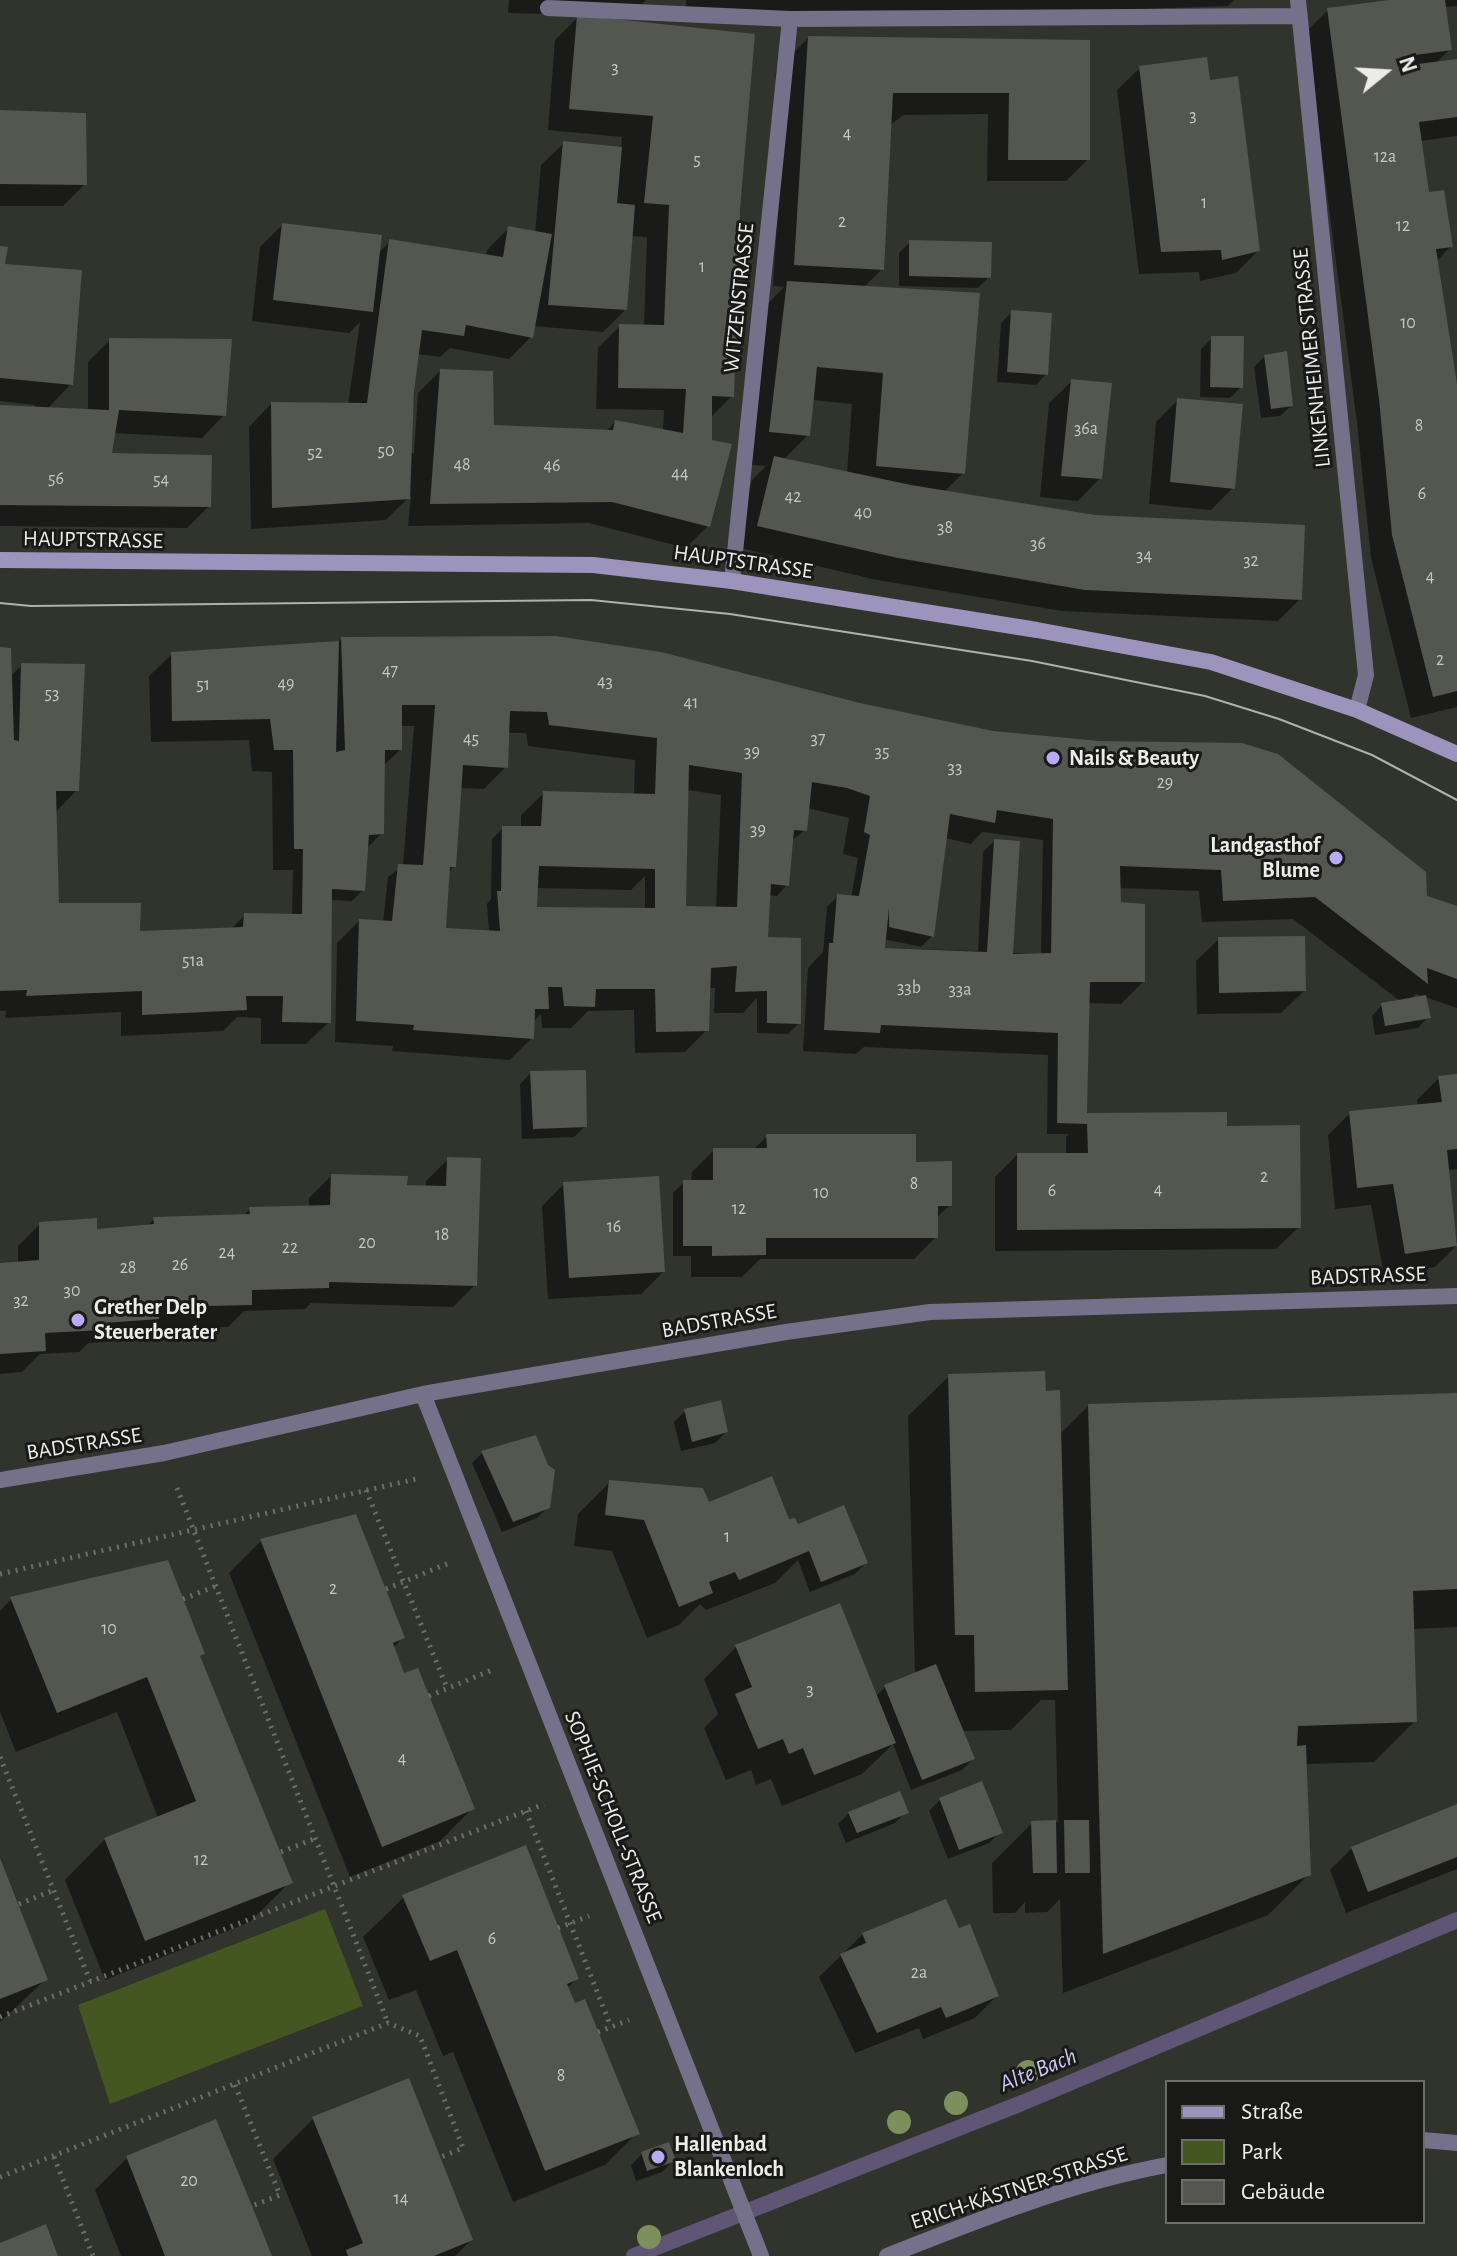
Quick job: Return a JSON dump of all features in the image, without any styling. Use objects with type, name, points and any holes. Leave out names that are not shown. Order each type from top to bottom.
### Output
[{"type":"street","points":[[548,8],[790,19],[1298,8]]},
{"type":"street","name":"LINKENHEIMER STRASSE","points":[[1298,8],[1366,675],[1357,710]]},
{"type":"street","name":"WITZENSTRASSE","points":[[732,581],[790,19]]},
{"type":"street","name":"HAUPTSTRASSE","points":[[0,560],[593,565],[732,581],[1211,662],[1357,710],[1457,754]]},
{"type":"street","name":"BADSTRASSE","points":[[0,1480],[164,1453],[423,1394],[786,1332],[930,1312],[1457,1296]]},
{"type":"street","name":"SOPHIE-SCHOLL-STRASSE","points":[[423,1394],[759,2250]]},
{"type":"street","points":[[1425,2140],[1457,2143]]},
{"type":"street","name":"ERICH-KÄSTNER-STRASSE","points":[[887,2256],[983,2218],[1123,2173],[1165,2165]]},
{"type":"path","points":[[164,1453],[388,2023]]},
{"type":"path","points":[[0,1574],[453,1470]]},
{"type":"path","points":[[366,1490],[447,1688]]},
{"type":"path","points":[[386,1589],[424,1574]]},
{"type":"path","points":[[183,1599],[216,1586]]},
{"type":"path","points":[[429,1696],[467,1681]]},
{"type":"path","points":[[0,1757],[90,1981]]},
{"type":"path","points":[[0,2017],[578,1790]]},
{"type":"path","points":[[526,1811],[611,2027]]},
{"type":"path","points":[[281,1852],[316,1838]]},
{"type":"path","points":[[19,1904],[54,1890]]},
{"type":"path","points":[[558,1928],[589,1916]]},
{"type":"path","points":[[598,2032],[629,2020]]},
{"type":"path","points":[[0,2177],[388,2023],[420,2036],[463,2148],[441,2157]]},
{"type":"path","points":[[235,2085],[280,2195],[252,2206]]},
{"type":"path","points":[[53,2156],[93,2256]]},
{"type":"green space","points":[[325,1909],[363,2006],[110,2104],[78,2005]]},
{"type":"building","points":[[1389,0],[1445,0],[1452,50],[1401,57],[1402,66],[1457,59],[1457,117],[1419,122],[1429,192],[1444,190],[1453,247],[1436,249],[1457,384],[1457,691],[1433,697],[1392,535],[1379,399],[1327,8]]},
{"type":"building","points":[[577,15],[755,34],[740,209],[734,397],[712,396],[712,440],[732,444],[710,527],[612,502],[430,504],[440,369],[493,371],[494,425],[613,430],[615,420],[683,433],[686,389],[618,388],[619,324],[664,325],[669,205],[644,203],[653,116],[569,109]]},
{"type":"building","points":[[808,36],[1090,40],[1090,160],[1008,160],[1009,93],[893,93],[884,270],[794,265]]},
{"type":"building","points":[[1207,57],[1210,80],[1238,76],[1260,251],[1222,260],[1221,250],[1161,252],[1139,66]]},
{"type":"building","points":[[0,110],[86,113],[87,185],[0,184]]},
{"type":"building","points":[[563,141],[622,147],[617,203],[635,205],[627,310],[548,305]]},
{"type":"building","points":[[282,223],[382,235],[373,312],[273,300]]},
{"type":"building","points":[[508,226],[552,234],[533,338],[466,325],[464,336],[422,330],[414,392],[410,499],[272,508],[271,402],[367,403],[389,239],[503,257]]},
{"type":"building","points":[[909,240],[992,242],[991,278],[909,276]]},
{"type":"building","points":[[0,246],[8,247],[5,264],[82,270],[73,385],[0,378]]},
{"type":"building","points":[[787,281],[980,293],[965,474],[876,466],[883,373],[817,367],[810,436],[769,432]]},
{"type":"building","points":[[1011,310],[1052,313],[1048,375],[1007,372]]},
{"type":"building","points":[[1211,336],[1244,336],[1243,388],[1210,387]]},
{"type":"building","points":[[109,338],[232,339],[226,416],[119,410],[112,453],[212,455],[211,507],[0,505],[0,405],[109,410]]},
{"type":"building","points":[[1287,351],[1293,406],[1271,409],[1264,355]]},
{"type":"building","points":[[1071,379],[1112,383],[1102,479],[1061,476]]},
{"type":"building","points":[[1177,398],[1243,404],[1235,489],[1170,482]]},
{"type":"building","points":[[774,456],[911,485],[1095,515],[1305,525],[1302,600],[1085,590],[898,558],[757,526]]},
{"type":"building","points":[[556,636],[661,652],[860,703],[993,731],[1099,741],[1242,743],[1278,754],[1426,872],[1427,896],[1457,906],[1457,979],[1427,968],[1428,984],[1315,897],[1223,901],[1221,870],[1120,866],[1121,902],[1145,904],[1145,982],[1090,982],[1087,1113],[1227,1112],[1227,1126],[1300,1125],[1301,1228],[1017,1230],[1017,1153],[1088,1153],[1087,1124],[1057,1123],[1058,1033],[881,1025],[880,1033],[824,1030],[829,943],[833,943],[837,894],[859,896],[870,835],[864,832],[870,796],[847,788],[812,782],[807,831],[794,830],[789,886],[771,884],[768,937],[801,938],[801,1024],[767,1023],[767,991],[735,992],[737,966],[711,968],[709,1031],[656,1032],[655,989],[596,989],[595,1007],[564,1006],[562,987],[548,987],[549,1009],[535,1009],[534,1039],[413,1030],[414,1025],[356,1021],[359,919],[392,921],[398,864],[423,865],[435,705],[402,705],[402,750],[385,750],[384,834],[369,835],[365,891],[332,889],[331,1023],[282,1022],[283,996],[246,996],[247,1010],[142,1015],[142,991],[26,996],[27,990],[0,991],[0,647],[11,648],[14,740],[19,741],[21,663],[85,664],[79,791],[56,791],[59,903],[141,903],[140,931],[243,927],[244,913],[302,914],[303,849],[294,849],[293,750],[274,750],[270,719],[172,721],[171,652],[339,641],[336,752],[345,750],[341,637]],"holes":[[[510,711],[547,712],[549,725],[657,738],[655,794],[543,791],[541,826],[502,826],[501,891],[497,891],[500,931],[446,928],[450,867],[456,867],[463,765],[508,768]],[[689,765],[742,773],[737,907],[686,906]],[[997,810],[1053,819],[1051,953],[1013,954],[1020,841],[994,839],[987,952],[885,948],[889,908],[889,927],[934,937],[950,814],[995,823]],[[539,866],[655,869],[655,908],[537,907]]]},
{"type":"building","points":[[1305,936],[1306,991],[1219,993],[1218,937]]},
{"type":"building","points":[[1426,995],[1431,1018],[1385,1026],[1381,1003]]},
{"type":"building","points":[[586,1070],[587,1127],[533,1129],[530,1071]]},
{"type":"building","points":[[1457,1074],[1457,1149],[1447,1150],[1457,1246],[1405,1254],[1393,1184],[1357,1188],[1349,1111],[1442,1102],[1438,1076]]},
{"type":"building","points":[[766,1134],[916,1134],[916,1162],[952,1161],[952,1206],[938,1206],[938,1238],[766,1238],[766,1255],[712,1256],[712,1246],[683,1246],[683,1180],[713,1180],[713,1148],[767,1148]]},
{"type":"building","points":[[447,1157],[481,1158],[477,1286],[329,1282],[329,1288],[252,1290],[252,1305],[159,1307],[159,1319],[104,1323],[103,1330],[45,1333],[46,1351],[0,1354],[0,1263],[39,1260],[39,1222],[97,1218],[97,1229],[154,1224],[153,1217],[250,1214],[249,1207],[330,1205],[331,1174],[408,1176],[407,1185],[446,1186]]},
{"type":"building","points":[[659,1176],[665,1272],[569,1278],[563,1182]]},
{"type":"building","points":[[1045,1371],[1046,1391],[1060,1390],[1068,1690],[975,1692],[974,1635],[955,1635],[948,1374]]},
{"type":"building","points":[[1457,1393],[1457,1589],[1413,1591],[1417,1722],[1298,1726],[1297,1746],[1306,1745],[1311,1875],[1103,1954],[1088,1404]]},
{"type":"building","points":[[721,1400],[728,1432],[692,1442],[684,1409]]},
{"type":"building","points":[[536,1435],[548,1465],[555,1470],[550,1508],[513,1522],[481,1451]]},
{"type":"building","points":[[772,1476],[789,1519],[795,1518],[798,1524],[844,1505],[868,1563],[821,1582],[809,1551],[739,1580],[735,1572],[709,1582],[713,1593],[679,1607],[644,1520],[605,1515],[609,1480],[703,1488],[709,1502]]},
{"type":"building","points":[[356,1514],[405,1638],[393,1643],[404,1673],[418,1668],[475,1809],[382,1847],[260,1539]]},
{"type":"building","points":[[168,1560],[205,1654],[200,1656],[293,1883],[145,1941],[104,1838],[196,1801],[147,1677],[57,1713],[10,1597]]},
{"type":"building","points":[[840,1603],[896,1743],[814,1775],[803,1748],[789,1754],[783,1739],[758,1749],[735,1694],[752,1687],[735,1645]]},
{"type":"building","points":[[936,1664],[975,1759],[922,1780],[884,1685]]},
{"type":"building","points":[[982,1781],[1003,1833],[959,1850],[939,1798]]},
{"type":"building","points":[[900,1791],[909,1813],[857,1833],[848,1812]]},
{"type":"building","points":[[1457,1804],[1457,1857],[1368,1892],[1351,1847]]},
{"type":"building","points":[[1056,1820],[1057,1873],[1033,1873],[1031,1821]]},
{"type":"building","points":[[1064,1820],[1089,1820],[1090,1873],[1065,1873]]},
{"type":"building","points":[[526,1845],[579,1979],[567,1984],[575,2003],[585,1999],[640,2134],[545,2171],[457,1950],[430,1961],[402,1895]]},
{"type":"building","points":[[0,1858],[48,1980],[0,1999]]},
{"type":"building","points":[[946,1899],[959,1928],[970,1924],[999,1996],[946,2018],[941,2007],[877,2033],[840,1954],[866,1943],[862,1933]]},
{"type":"building","points":[[409,2078],[473,2240],[434,2256],[348,2256],[346,2250],[363,2243],[312,2117]]},
{"type":"building","points":[[216,2119],[272,2256],[165,2256],[126,2156]]},
{"type":"building","name":"Hallenbad Blankenloch","points":[[669,2142],[676,2161],[647,2171],[641,2152]]},
{"type":"building","points":[[46,2224],[58,2256],[0,2256],[0,2243]]},
{"type":"waterway","name":"Alte Bach","points":[[634,2256],[1022,2103],[1457,1920]]},
{"type":"tram line","points":[[0,603],[31,606],[591,600],[730,614],[1032,661],[1205,696],[1279,719],[1372,755],[1457,800]]},
{"type":"place","name":"Nails & Beauty","points":[[1053,758]]},
{"type":"place","name":"Landgasthof Blume","points":[[1336,858]]},
{"type":"place","name":"Grether Delp Steuerberater","points":[[78,1320]]},
{"type":"place","name":"Hallenbad Blankenloch","points":[[658,2157]]}]
